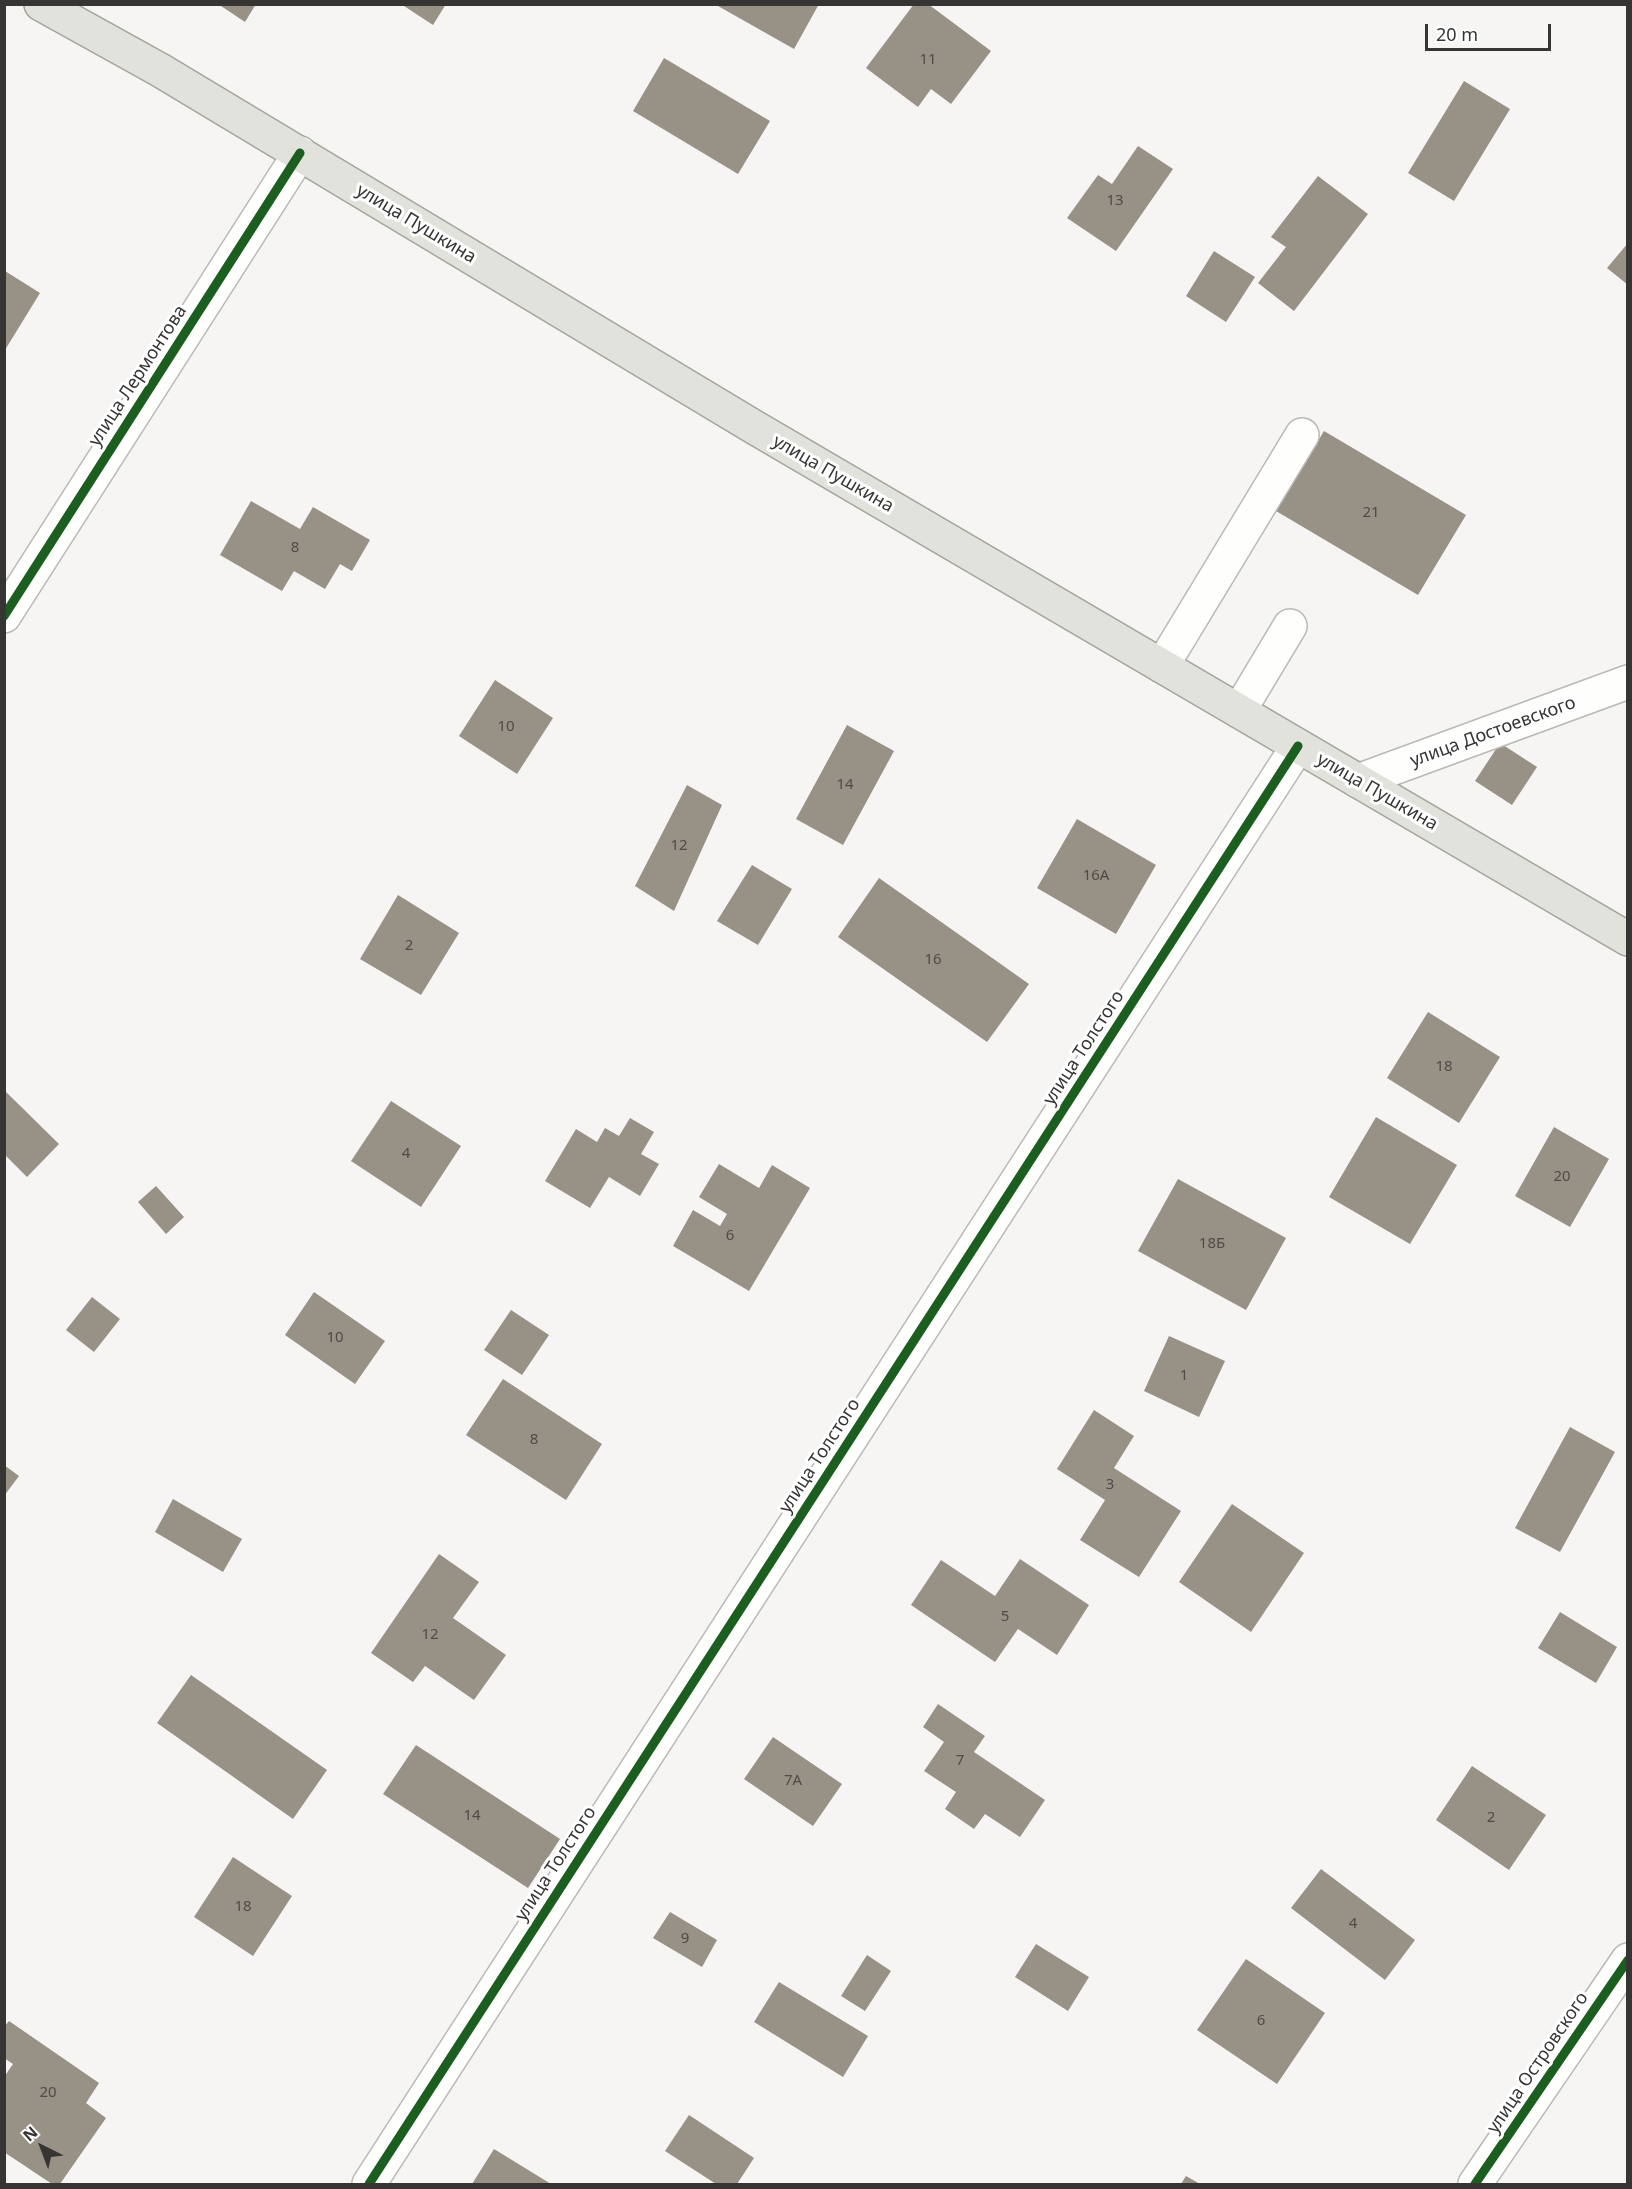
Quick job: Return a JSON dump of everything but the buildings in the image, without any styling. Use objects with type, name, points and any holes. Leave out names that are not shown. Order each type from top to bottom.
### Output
[{"type":"main road","name":"улица Пушкина","points":[[41,4],[160,70],[743,421],[1628,939]]},
{"type":"street","name":"улица Лермонтова","points":[[4,616],[300,153]]},
{"type":"street","points":[[1162,666],[1302,435]]},
{"type":"street","points":[[1239,711],[1290,626]]},
{"type":"street","name":"улица Достоевского","points":[[1358,781],[1628,682]]},
{"type":"street","name":"улица Толстого","points":[[369,2184],[1298,746]]},
{"type":"street","name":"улица Островского","points":[[1475,2184],[1628,1960]]},
{"type":"cycle path","points":[[4,616],[300,153]]},
{"type":"cycle path","points":[[369,2184],[1298,746]]},
{"type":"cycle path","points":[[1475,2184],[1628,1960]]}]
